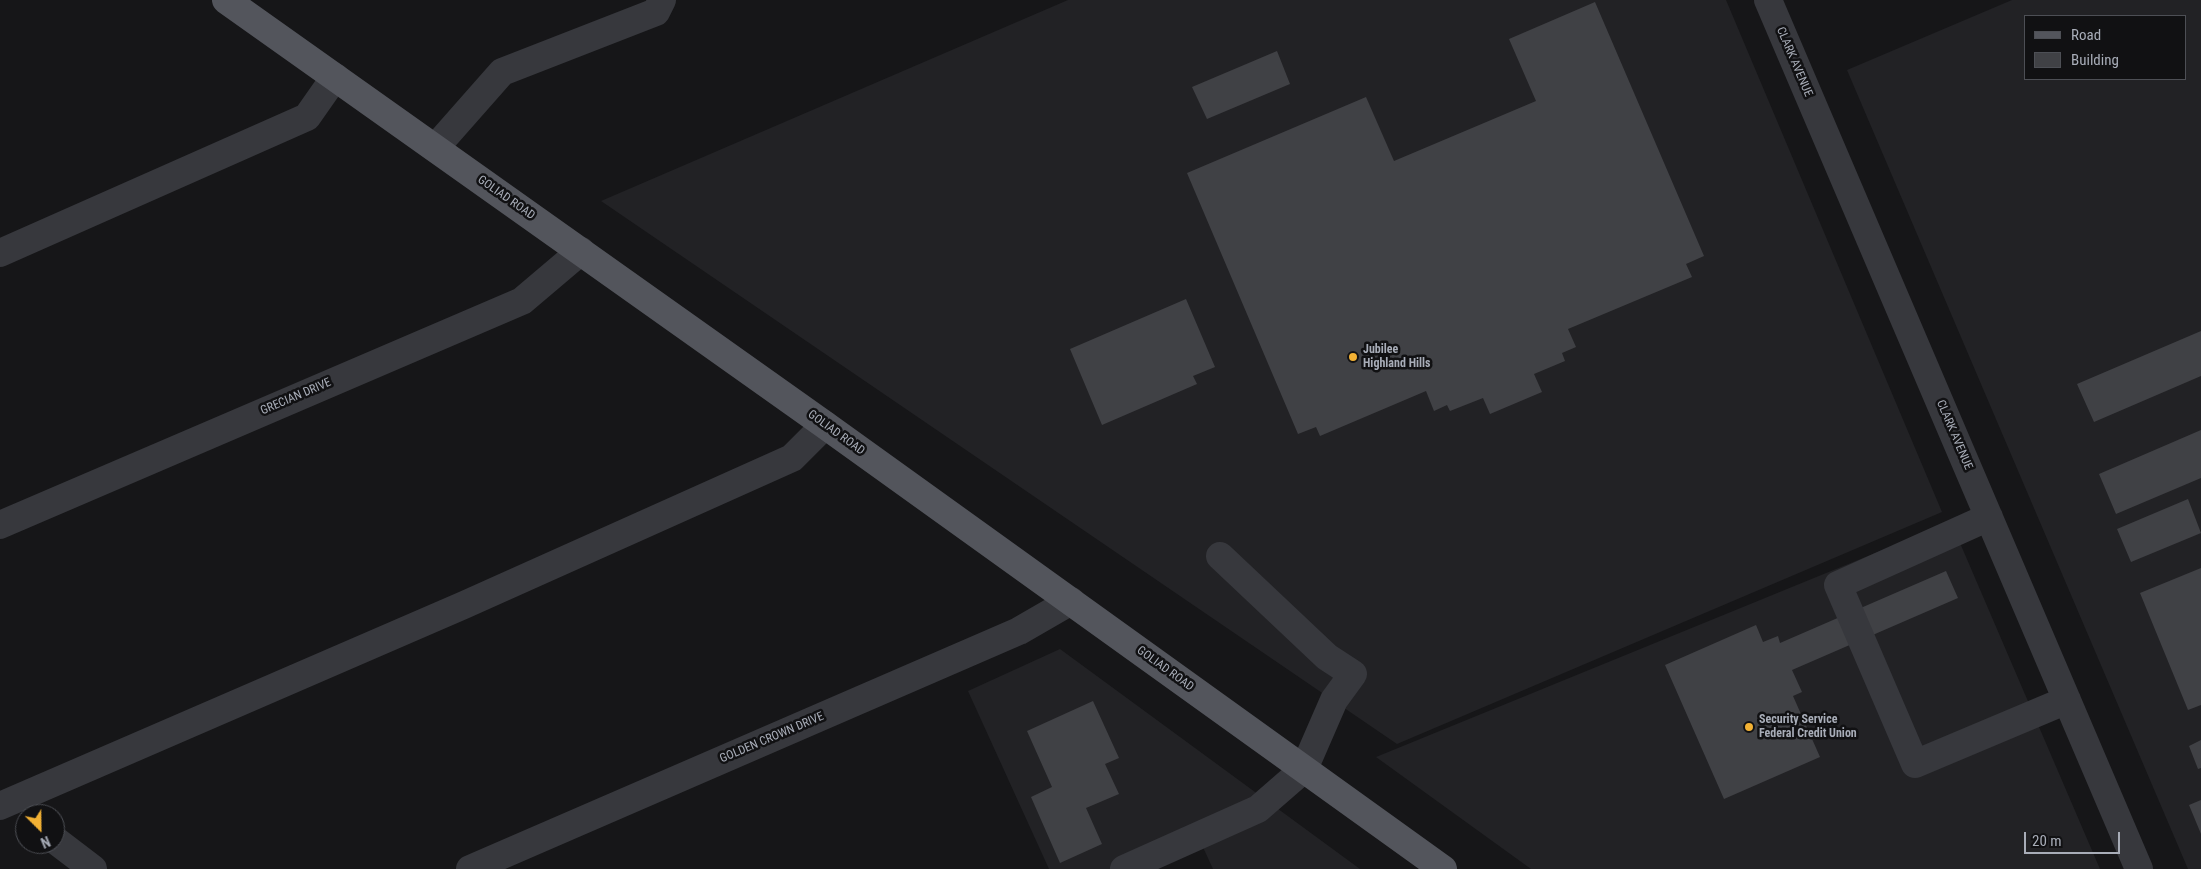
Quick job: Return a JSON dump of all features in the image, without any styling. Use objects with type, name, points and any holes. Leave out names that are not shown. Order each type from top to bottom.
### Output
[{"type":"main road","name":"GOLIAD ROAD","points":[[226,0],[825,425],[1443,869]]},
{"type":"street","points":[[435,148],[502,72],[656,12],[662,0]]},
{"type":"street","name":"CLARK AVENUE","points":[[1768,0],[2139,869]]},
{"type":"street","points":[[0,253],[307,117],[335,77]]},
{"type":"street","name":"GRECIAN DRIVE","points":[[0,525],[522,300],[581,251]]},
{"type":"street","points":[[10,801],[464,605],[792,458],[825,425]]},
{"type":"street","points":[[1989,517],[1838,585],[1915,764],[2067,700]]},
{"type":"street","points":[[1124,869],[1258,809],[1304,769],[1334,700],[1353,674],[1327,657],[1220,556]]},
{"type":"street","name":"GOLDEN CROWN DRIVE","points":[[470,869],[1019,631],[1071,601]]},
{"type":"street","points":[[65,848],[93,869]]},
{"type":"shaded area","name":"Jubilee Highland Hills","points":[[1068,0],[1726,0],[1942,512],[1397,744],[601,201]]},
{"type":"shaded area","points":[[2012,0],[2201,0],[2201,869],[2188,869],[1847,70]]},
{"type":"shaded area","points":[[1951,522],[2100,869],[1531,869],[1376,757]]},
{"type":"shaded area","points":[[1060,649],[1360,869],[1213,869],[1196,832],[1113,869],[1049,869],[968,691]]},
{"type":"building","points":[[1595,2],[1704,256],[1686,264],[1692,277],[1568,329],[1576,347],[1562,353],[1565,361],[1534,374],[1542,392],[1490,414],[1483,398],[1450,411],[1447,405],[1434,411],[1426,391],[1320,436],[1316,427],[1298,434],[1187,173],[1366,97],[1394,161],[1536,101],[1509,39]]},
{"type":"building","points":[[1277,51],[1290,84],[1207,119],[1192,87]]},
{"type":"building","points":[[1186,299],[1215,367],[1193,376],[1197,384],[1102,425],[1070,349]]},
{"type":"building","points":[[2201,331],[2201,376],[2094,422],[2077,384]]},
{"type":"building","points":[[2201,430],[2201,478],[2116,514],[2099,474]]},
{"type":"building","points":[[2188,499],[2201,533],[2131,562],[2117,529]]},
{"type":"building","points":[[2201,568],[2201,705],[2188,710],[2140,593]]},
{"type":"building","name":"Security Service Federal Credit Union","points":[[1946,571],[1958,598],[1792,670],[1802,692],[1793,696],[1820,757],[1724,799],[1665,665],[1756,625],[1763,642],[1778,636],[1780,643]]},
{"type":"building","points":[[1093,701],[1119,758],[1105,764],[1119,794],[1086,808],[1102,844],[1060,863],[1031,797],[1052,787],[1027,731]]},
{"type":"building","points":[[2201,740],[2201,768],[2198,769],[2189,746]]},
{"type":"building","points":[[2201,800],[2201,834],[2189,805]]},
{"type":"place","name":"Jubilee Highland Hills","points":[[1353,357]]},
{"type":"place","name":"Security Service Federal Credit Union","points":[[1749,727]]}]
